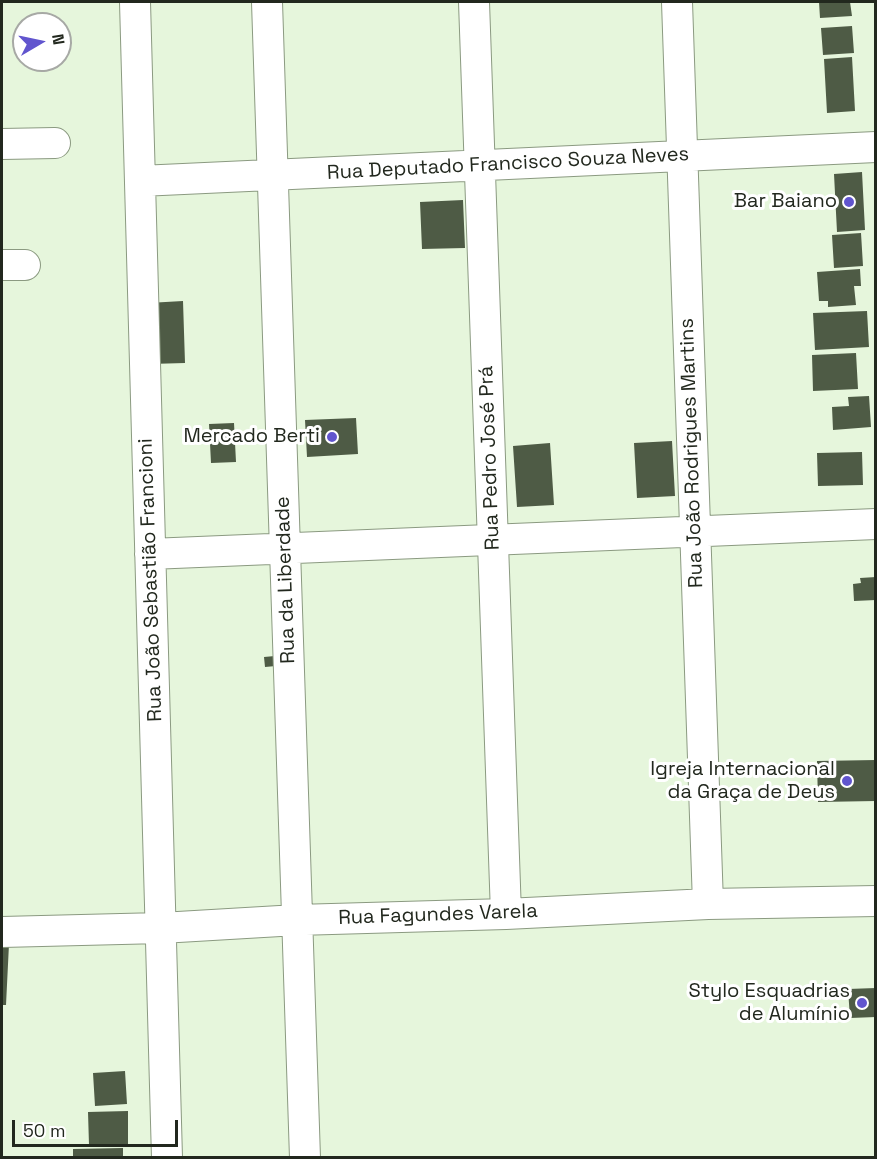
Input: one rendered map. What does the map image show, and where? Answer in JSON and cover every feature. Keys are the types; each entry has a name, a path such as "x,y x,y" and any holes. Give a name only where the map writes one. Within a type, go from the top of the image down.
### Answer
{"street":[{"name":"Rua João Sebastião Francioni","path":"135,2 167,1158"},
{"name":"Rua da Liberdade","path":"267,2 305,1158"},
{"name":"Rua Pedro José Prá","path":"474,2 506,914"},
{"name":"Rua João Rodrigues Martins","path":"677,2 708,904"},
{"path":"2,144 55,143"},
{"name":"Rua Deputado Francisco Souza Neves","path":"140,181 876,147"},
{"path":"150,554 876,524"},
{"name":"Rua Fagundes Varela","path":"2,932 161,928 297,920 506,914 708,904 876,901"}],"building":[{"path":"819,2 850,2 852,16 820,18"},
{"path":"852,26 854,53 823,55 821,28"},
{"path":"852,57 855,111 827,113 824,59"},
{"name":"Bar Baiano","path":"862,172 865,230 837,232 834,174"},
{"path":"463,200 465,248 422,249 420,202"},
{"path":"861,233 863,266 834,268 832,235"},
{"path":"860,269 861,286 854,286 856,305 828,307 828,301 819,301 817,272"},
{"path":"183,301 185,363 150,364 148,303"},
{"path":"867,311 869,347 815,350 813,313"},
{"path":"856,353 858,389 813,391 812,355"},
{"path":"869,396 871,427 833,430 832,407 849,406 848,397"},
{"name":"Mercado Berti","path":"356,418 358,454 307,457 305,420"},
{"path":"234,423 236,462 211,463 209,424"},
{"path":"672,441 675,496 637,498 634,443"},
{"path":"550,443 554,505 517,507 513,446"},
{"path":"862,452 863,485 818,486 817,453"},
{"path":"876,577 876,600 854,601 853,584 861,583 860,578"},
{"path":"275,656 276,666 265,667 264,657"},
{"name":"Igreja Internacional da Graça de Deus","path":"876,760 876,801 818,802 817,761"},
{"path":"2,943 9,944 6,1005 2,1005"},
{"name":"Stylo Esquadrias de Alumínio","path":"876,988 876,1017 850,1018 848,989"},
{"path":"125,1071 127,1104 95,1106 93,1073"},
{"path":"128,1111 128,1144 89,1145 88,1112"},
{"path":"123,1148 123,1158 73,1158 73,1149"}],"place":[{"name":"Bar Baiano","path":"849,202"},
{"name":"Mercado Berti","path":"332,437"},
{"name":"Igreja Internacional da Graça de Deus","path":"847,781"},
{"name":"Stylo Esquadrias de Alumínio","path":"862,1003"}]}
